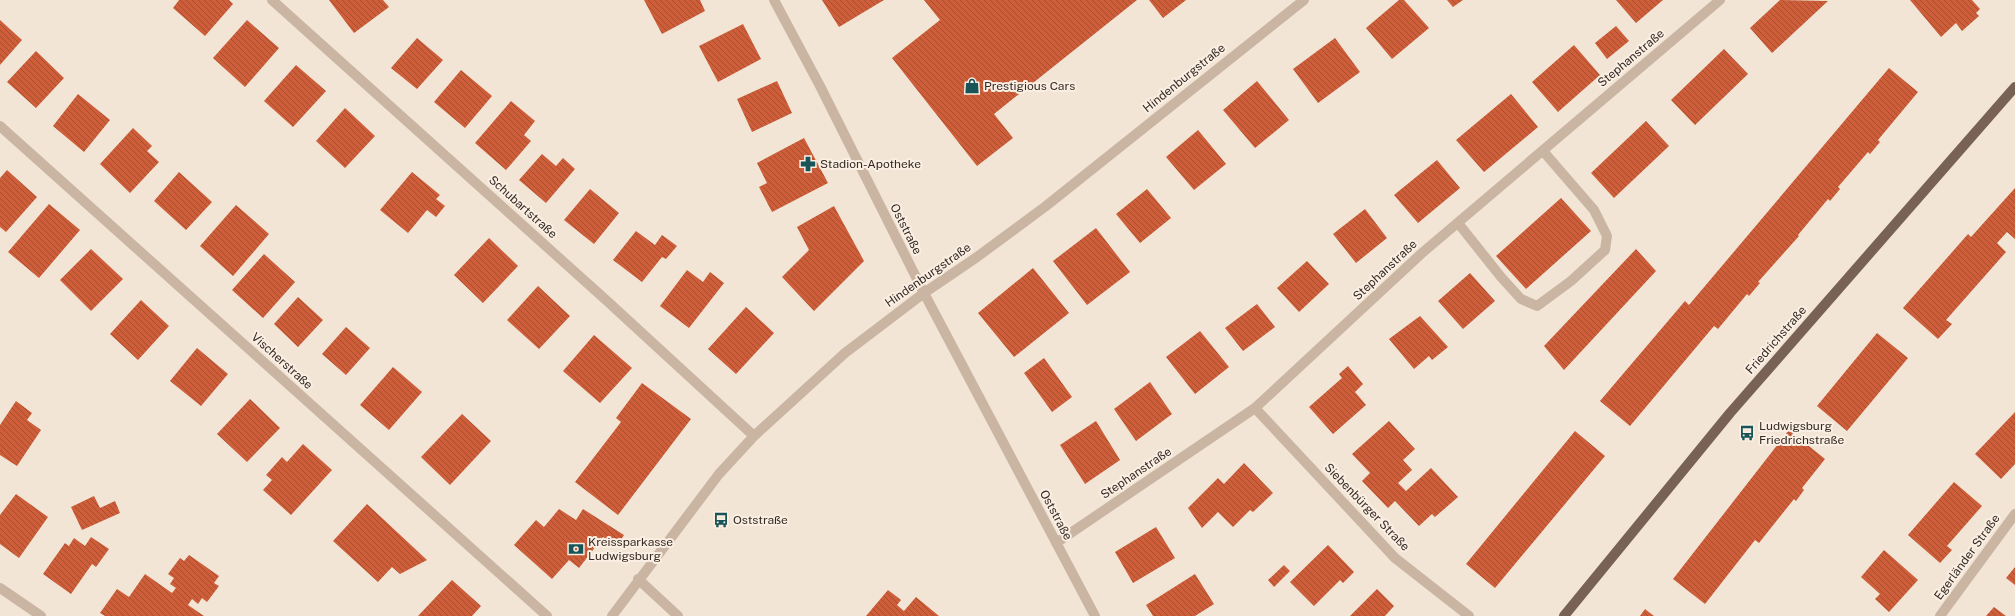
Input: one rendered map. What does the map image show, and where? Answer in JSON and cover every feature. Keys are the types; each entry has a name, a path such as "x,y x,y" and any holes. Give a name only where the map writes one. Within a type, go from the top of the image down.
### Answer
{"main road":[{"name":"Friedrichstraße","path":"1564,616 1730,412 2015,87"}],"street":[{"name":"Schubartstraße","path":"272,0 606,300 754,436"},
{"name":"Oststraße","path":"774,0 820,86 924,293 1095,616"},
{"name":"Hindenburgstraße","path":"612,616 638,579 719,474 754,436 845,353 924,293 977,257 1046,206 1304,0"},
{"name":"Stephanstraße","path":"1056,543 1255,408 1422,253 1720,0"},
{"name":"Vischerstraße","path":"0,126 547,616"},
{"path":"1458,223 1501,277 1521,299 1537,306 1571,281 1605,250 1607,236 1594,210 1543,151"},
{"name":"Siebenbürger Straße","path":"1255,408 1395,558 1469,616"},
{"name":"Egerländer Straße","path":"1940,616 2015,514"},
{"path":"638,579 678,616"},
{"path":"0,588 41,616"}],"building":[{"path":"179,0 229,0 233,4 205,36 173,8"},
{"path":"329,0 383,0 389,7 354,33"},
{"path":"644,0 700,0 705,11 662,34"},
{"path":"822,0 884,0 839,27"},
{"name":"Prestigious Cars","path":"924,0 1137,0 994,114 1013,138 977,166 892,58 940,20"},
{"path":"1149,0 1186,0 1163,18"},
{"path":"1399,0 1404,0 1429,28 1392,59 1366,28"},
{"path":"1447,0 1463,0 1453,7"},
{"path":"1616,0 1663,0 1636,23"},
{"path":"1780,0 1828,1 1772,53 1750,28"},
{"path":"1910,0 1972,0 1980,9 1976,13 1979,16 1962,31 1956,23 1941,37"},
{"path":"0,20 22,40 0,65"},
{"path":"247,20 279,48 245,87 213,58"},
{"path":"743,24 761,59 718,82 699,46"},
{"path":"1616,26 1629,41 1607,59 1595,43"},
{"path":"417,38 443,60 417,89 391,68"},
{"path":"1335,38 1360,72 1318,103 1293,69"},
{"path":"1574,45 1600,75 1558,112 1532,82"},
{"path":"1724,49 1748,74 1695,125 1671,100"},
{"path":"36,51 64,78 36,108 7,82"},
{"path":"296,65 326,91 293,127 264,101"},
{"path":"1889,68 1918,92 1878,140 1880,142 1870,154 1868,152 1838,187 1840,189 1830,201 1828,199 1798,235 1799,236 1758,282 1760,283 1749,296 1747,294 1718,329 1714,326 1630,426 1600,401 1685,301 1689,305"},
{"path":"461,70 492,96 465,128 434,102"},
{"path":"777,81 792,113 752,132 737,99"},
{"path":"1257,81 1289,120 1255,148 1223,110"},
{"path":"78,94 110,120 84,152 53,126"},
{"path":"1511,94 1538,127 1484,172 1456,140"},
{"path":"511,101 535,121 524,135 531,141 506,170 475,143"},
{"path":"345,108 375,136 345,168 316,141"},
{"path":"1646,121 1669,146 1614,198 1591,173"},
{"path":"133,128 152,146 147,151 159,162 130,193 100,164"},
{"path":"1198,130 1226,164 1194,190 1166,157"},
{"path":"804,138 828,183 772,212 759,187 767,183 757,163"},
{"path":"542,154 556,166 563,158 575,169 546,203 519,180"},
{"path":"1437,160 1460,188 1418,223 1394,195"},
{"path":"7,170 37,197 6,232 0,227 0,178"},
{"path":"179,172 212,202 186,230 154,201"},
{"path":"412,172 440,195 436,199 445,206 436,217 427,210 408,233 380,210"},
{"path":"2015,188 2015,239 2007,232 1997,243 2006,252 1946,320 1952,324 1938,339 1903,308 1968,234 1971,237"},
{"path":"590,189 619,213 594,244 564,220"},
{"path":"1147,189 1171,218 1140,243 1116,214"},
{"path":"1561,198 1591,231 1526,289 1496,256"},
{"path":"49,204 80,230 39,278 8,252"},
{"path":"236,205 269,234 233,276 200,246"},
{"path":"834,206 864,261 814,311 782,277 809,250 797,227"},
{"path":"1365,209 1387,238 1356,263 1333,234"},
{"path":"1096,228 1130,272 1087,305 1053,261"},
{"path":"636,231 655,245 662,235 677,246 666,259 662,257 642,282 613,260"},
{"path":"489,238 518,266 483,303 454,275"},
{"path":"91,249 123,279 91,311 60,280"},
{"path":"1636,249 1656,271 1564,370 1544,346"},
{"path":"264,254 295,282 263,318 232,290"},
{"path":"1307,261 1329,284 1299,312 1277,288"},
{"path":"1033,268 1069,313 1014,357 978,313"},
{"path":"687,270 703,282 710,272 724,283 689,328 660,306"},
{"path":"1470,273 1495,301 1463,329 1438,301"},
{"path":"538,286 570,316 539,349 507,320"},
{"path":"298,297 323,320 298,347 274,324"},
{"path":"141,300 169,326 138,360 110,334"},
{"path":"1257,304 1275,327 1243,351 1225,328"},
{"path":"746,307 774,333 736,374 708,349"},
{"path":"1420,316 1448,347 1432,360 1429,356 1414,369 1389,339"},
{"path":"346,327 370,348 346,375 322,354"},
{"path":"1200,331 1229,367 1195,394 1166,357"},
{"path":"1877,333 1908,358 1847,431 1817,406"},
{"path":"594,335 632,368 600,403 563,371"},
{"path":"197,348 228,374 201,406 170,381"},
{"path":"1044,358 1072,397 1052,412 1024,373"},
{"path":"1348,366 1363,384 1355,392 1366,405 1333,434 1309,407 1342,378 1339,374"},
{"path":"393,367 422,392 389,430 360,405"},
{"path":"1150,382 1172,414 1136,441 1114,409"},
{"path":"642,383 691,419 618,515 575,482 621,422 616,418"},
{"path":"250,399 280,428 247,462 217,434"},
{"path":"16,401 32,413 27,420 41,430 17,466 0,455 0,425"},
{"path":"2015,412 2015,464 2001,479 1975,454"},
{"path":"462,414 491,441 450,485 421,457"},
{"path":"1096,421 1120,460 1085,484 1060,445"},
{"path":"1389,421 1415,449 1403,460 1412,470 1398,483 1406,491 1431,468 1458,497 1435,517 1432,514 1419,526 1395,501 1388,508 1362,481 1370,473 1352,454"},
{"path":"1789,430 1825,459 1802,488 1804,490 1796,501 1794,499 1759,543 1755,540 1705,604 1673,579"},
{"path":"1575,431 1605,456 1495,588 1466,564"},
{"path":"303,444 332,470 291,515 263,490 272,480 266,475 282,457 287,462"},
{"path":"1244,463 1273,493 1253,512 1250,510 1233,527 1218,512 1202,528 1188,508 1218,478 1224,484"},
{"path":"1954,482 1982,506 1947,546 1952,550 1940,563 1908,535"},
{"path":"16,494 48,517 19,558 0,544 0,515"},
{"path":"94,496 100,508 115,501 120,513 82,530 71,507"},
{"path":"367,504 427,560 400,574 392,567 378,582 333,541"},
{"path":"559,509 576,520 583,509 624,535 617,546 603,537 579,568 569,560 552,579 514,545 536,520 544,527"},
{"path":"1156,527 1175,558 1133,583 1115,552"},
{"path":"91,537 109,549 96,567 92,564 71,594 43,574 65,543 69,546 74,538 85,546"},
{"path":"1328,545 1354,572 1343,583 1340,580 1314,606 1290,582"},
{"path":"1884,550 1918,580 1889,612 1875,599 1880,594 1861,577"},
{"path":"189,555 219,576 214,583 219,586 207,602 202,598 198,604 192,599 188,605 204,616 105,616 100,613 117,589 129,597 145,574 172,593 176,588 170,584 174,578 168,574 180,558 184,561"},
{"path":"1284,565 1290,571 1274,587 1268,580"},
{"path":"2015,567 2015,585 2006,578"},
{"path":"1195,574 1214,604 1195,616 1153,616 1146,605"},
{"path":"452,580 481,606 472,616 418,616"},
{"path":"1377,589 1394,606 1385,616 1350,616"},
{"path":"888,590 901,600 897,605 904,611 916,597 939,616 866,616"},
{"path":"1994,607 2006,616 1986,616"},
{"path":"1645,609 1654,616 1640,616"}],"place":[{"name":"Prestigious Cars","path":"972,86"},
{"name":"Stadion-Apotheke","path":"808,164"},
{"name":"Ludwigsburg Friedrichstraße","path":"1747,433"},
{"name":"Oststraße","path":"721,520"},
{"name":"Kreissparkasse Ludwigsburg","path":"576,549"}]}
